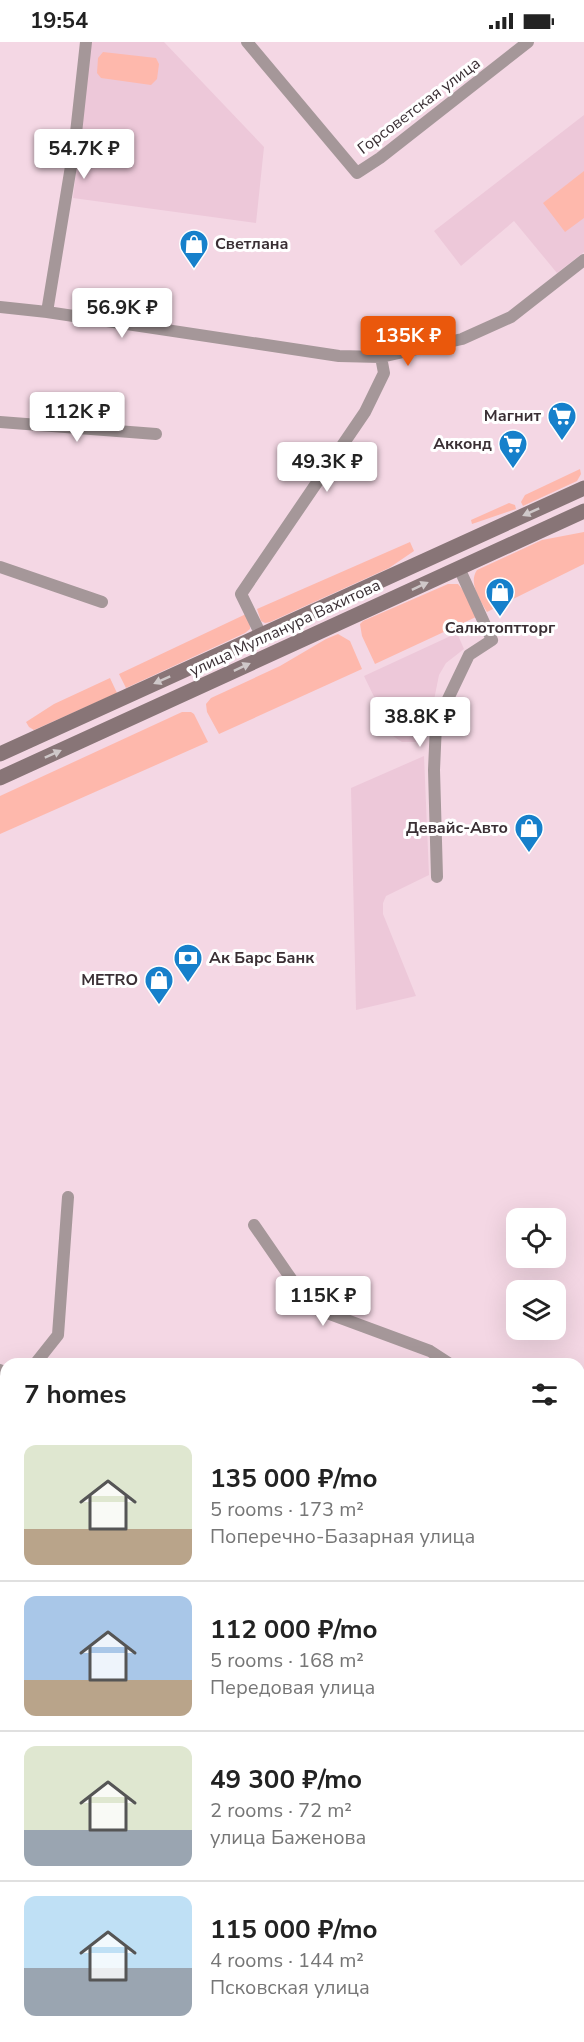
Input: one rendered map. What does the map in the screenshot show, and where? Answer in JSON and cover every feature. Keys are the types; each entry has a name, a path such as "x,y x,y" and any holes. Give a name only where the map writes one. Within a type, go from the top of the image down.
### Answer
{"main road":[{"name":"улица Мулланура Вахитова","path":"0,754 584,488"},
{"name":"улица Мулланура Вахитова","path":"0,778 584,511"}],"street":[{"path":"46,312 75,142 86,42"},
{"name":"Горсоветская улица","path":"247,42 357,172 380,158 528,42"},
{"path":"0,307 339,356 381,357 462,339 511,317 584,260"},
{"path":"261,636 241,594 365,412 384,373 381,357"},
{"path":"0,422 156,434"},
{"path":"0,567 102,602"},
{"path":"437,876 434,770 436,724 469,655 481,645 492,640 459,568"},
{"path":"40,1358 58,1335 68,1197"},
{"path":"254,1225 294,1283 303,1304 430,1351 441,1358"}],"shaded area":[{"path":"91,42 164,42 264,147 256,223 73,198"},
{"path":"103,52 156,58 159,64 157,79 151,85 101,78 97,73 98,58"},
{"path":"584,115 584,252 557,273 514,221 461,266 434,231"},
{"path":"584,171 584,218 565,232 543,203"},
{"path":"580,469 581,474 577,481 523,506 521,502 525,495"},
{"path":"509,503 515,505 516,509 472,524 471,520"},
{"path":"584,532 584,564 487,612 474,586 477,570 542,540"},
{"path":"410,542 414,551 389,568 270,622 261,621 257,609"},
{"path":"448,584 458,584 476,617 375,664 362,636 360,624"},
{"path":"246,614 250,629 245,633 126,688 119,674"},
{"path":"457,633 464,649 446,663 439,675 428,730 418,742 402,742 393,736 364,676"},
{"path":"338,634 350,641 362,669 219,734 207,712 206,704 211,698 280,666"},
{"path":"110,678 117,693 34,730 26,722 54,704"},
{"path":"182,712 194,714 208,742 0,834 0,796"},
{"path":"424,756 429,875 386,896 383,903 383,914 416,996 356,1010 351,788"}],"place":[{"name":"Светлана","path":"194,270"},
{"name":"Магнит","path":"562,442"},
{"name":"Акконд","path":"513,470"},
{"name":"Салютоптторг","path":"500,618"},
{"name":"Девайс-Авто","path":"529,854"},
{"name":"Ак Барс Банк","path":"188,984"},
{"name":"METRO","path":"159,1006"}]}
